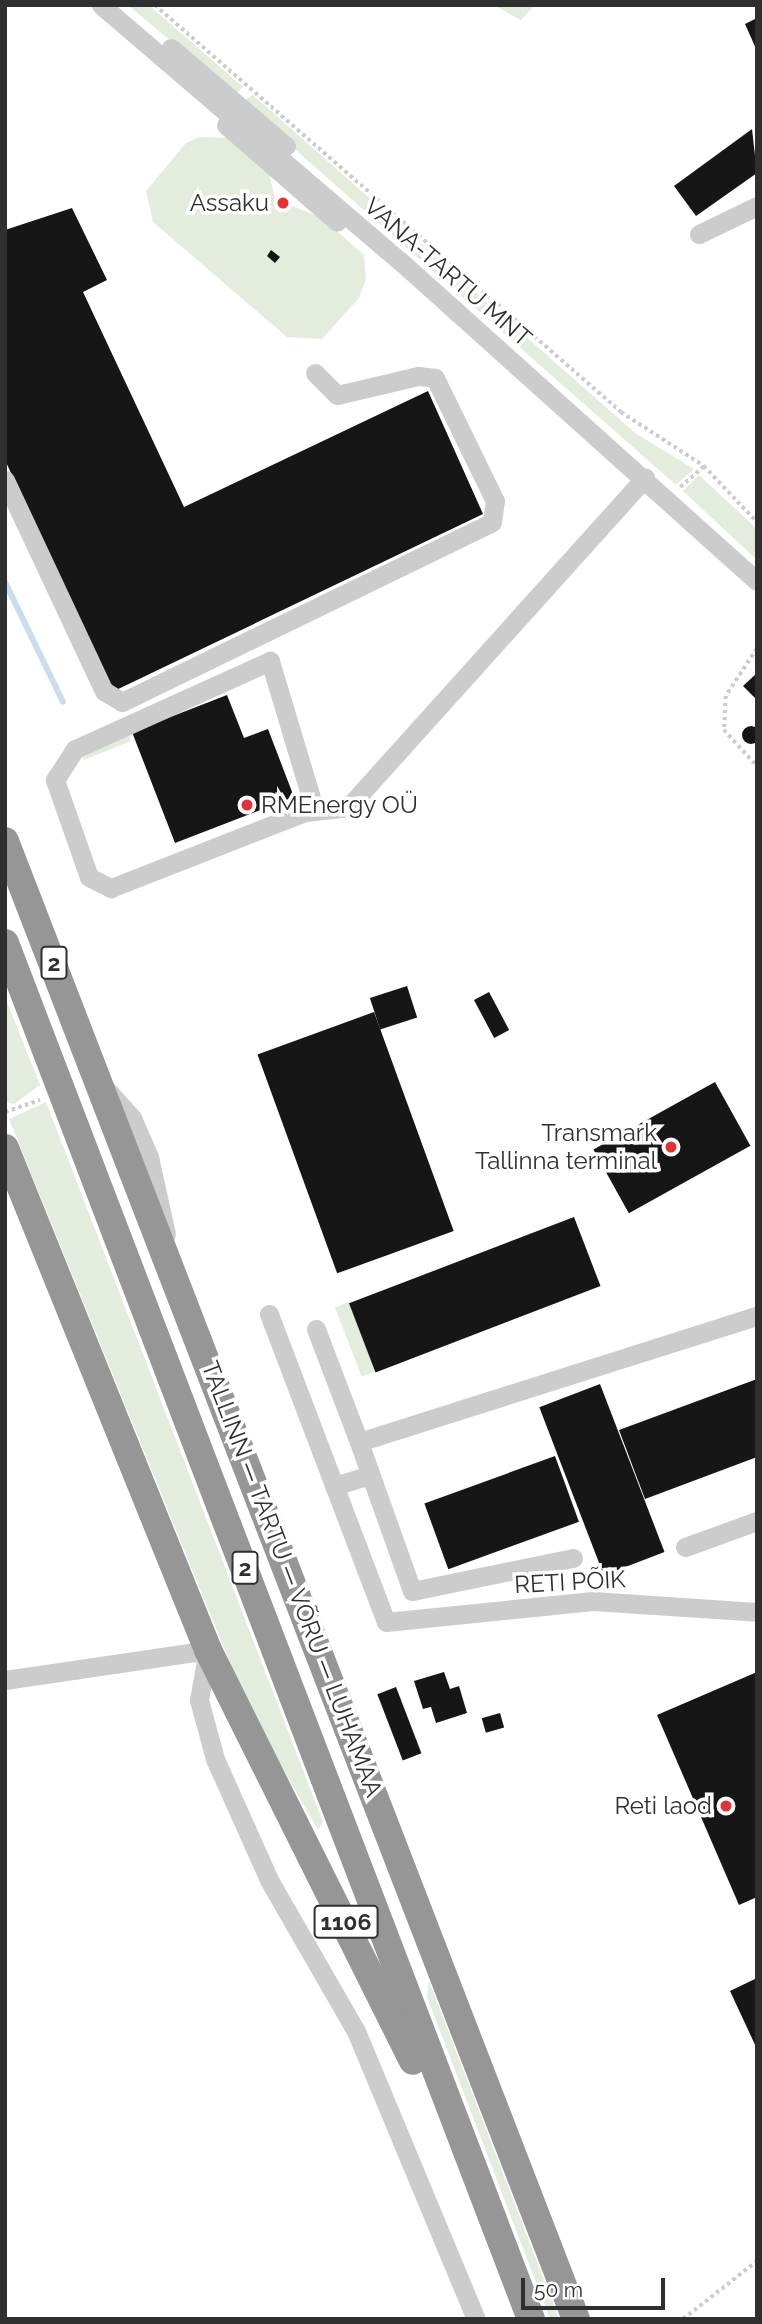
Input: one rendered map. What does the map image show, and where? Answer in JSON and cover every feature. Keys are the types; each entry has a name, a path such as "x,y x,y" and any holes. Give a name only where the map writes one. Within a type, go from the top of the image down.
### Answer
{"highway":[{"name":"TALLINN — TARTU — VÕRU — LUHAMAA","path":"5,841 103,1085 576,2319"},
{"name":"TALLINN — TARTU — VÕRU — LUHAMAA","path":"5,943 531,2319"},
{"name":"1106","path":"5,1148 208,1650 400,2029 449,2147 483,2192"}],"street":[{"name":"VANA-TARTU MNT","path":"101,5 400,261 669,499 757,581"},
{"path":"123,24 169,46 237,102 400,261"},
{"path":"699,233 757,206"},
{"path":"5,480 104,691 122,702 492,522 495,501 435,378 418,376 337,395 315,373"},
{"path":"315,811 270,661 75,749 55,780 89,877 111,888 315,811 352,803 645,478"},
{"path":"269,1314 334,1486 370,1475"},
{"path":"359,1442 757,1316"},
{"path":"316,1329 412,1591 573,1558"},
{"name":"RETI PÕIK","path":"334,1486 386,1622 593,1601 757,1612"},
{"path":"685,1547 757,1521"},
{"path":"5,1680 208,1650 199,1700 215,1759 269,1880 356,2031 477,2319"}],"path":[{"path":"155,5 621,412 704,466 757,522"},
{"path":"669,499 704,466"},
{"path":"757,649 726,696 724,730 757,766"},
{"path":"683,2319 757,2261"}],"green space":[{"path":"128,5 151,7 243,87 237,93 224,86"},
{"path":"493,5 535,5 521,20"},
{"path":"253,95 635,433 694,469 676,485 256,115 245,100"},
{"path":"199,137 229,138 269,172 275,199 322,218 364,255 366,279 359,298 322,339 287,337 153,222 146,191 186,143"},
{"path":"699,475 757,529 757,560 683,491"},
{"path":"127,729 131,741 84,760 83,757"},
{"path":"5,997 40,1085 14,1104 5,1102"},
{"path":"46,1102 323,1822 318,1830 250,1712 9,1119"},
{"path":"349,1302 376,1371 362,1376 335,1307"},
{"path":"429,1981 559,2319 550,2319 427,1997"}],"building":[{"path":"757,18 757,51 745,24"},
{"path":"752,129 757,173 696,216 674,186"},
{"path":"72,208 107,280 83,292 184,507 428,391 483,514 112,692 5,460 5,230"},
{"path":"271,250 280,257 275,263 267,256"},
{"path":"757,673 757,700 743,686"},
{"path":"227,695 244,738 268,729 294,797 175,843 132,732"},
{"path":"751,726 757,729 760,735 757,741 751,744 745,741 742,735 745,729"},
{"path":"407,986 417,1017 380,1029 370,998"},
{"path":"489,992 509,1030 494,1038 474,1000"},
{"path":"374,1012 454,1231 337,1273 257,1054"},
{"name":"Transmark Tallinna terminal","path":"715,1082 750,1146 629,1213 593,1149"},
{"path":"574,1217 601,1286 376,1372 349,1303"},
{"path":"757,1379 757,1457 645,1499 619,1430"},
{"path":"600,1384 665,1552 604,1575 539,1407"},
{"path":"555,1456 579,1522 448,1569 424,1504"},
{"path":"444,1672 450,1689 459,1686 467,1713 436,1723 431,1707 423,1709 414,1681"},
{"name":"Reti laod","path":"757,1672 757,1897 739,1905 657,1715"},
{"path":"396,1687 421,1753 403,1760 377,1694"},
{"path":"500,1713 504,1727 486,1733 482,1718"},
{"path":"757,1978 757,2049 730,1991"}],"waterway":[{"path":"5,582 63,702"}],"place":[{"name":"Assaku","path":"283,203"},
{"name":"RMEnergy OÜ","path":"247,805"},
{"name":"Transmark Tallinna terminal","path":"671,1147"},
{"name":"Reti laod","path":"726,1806"}]}
